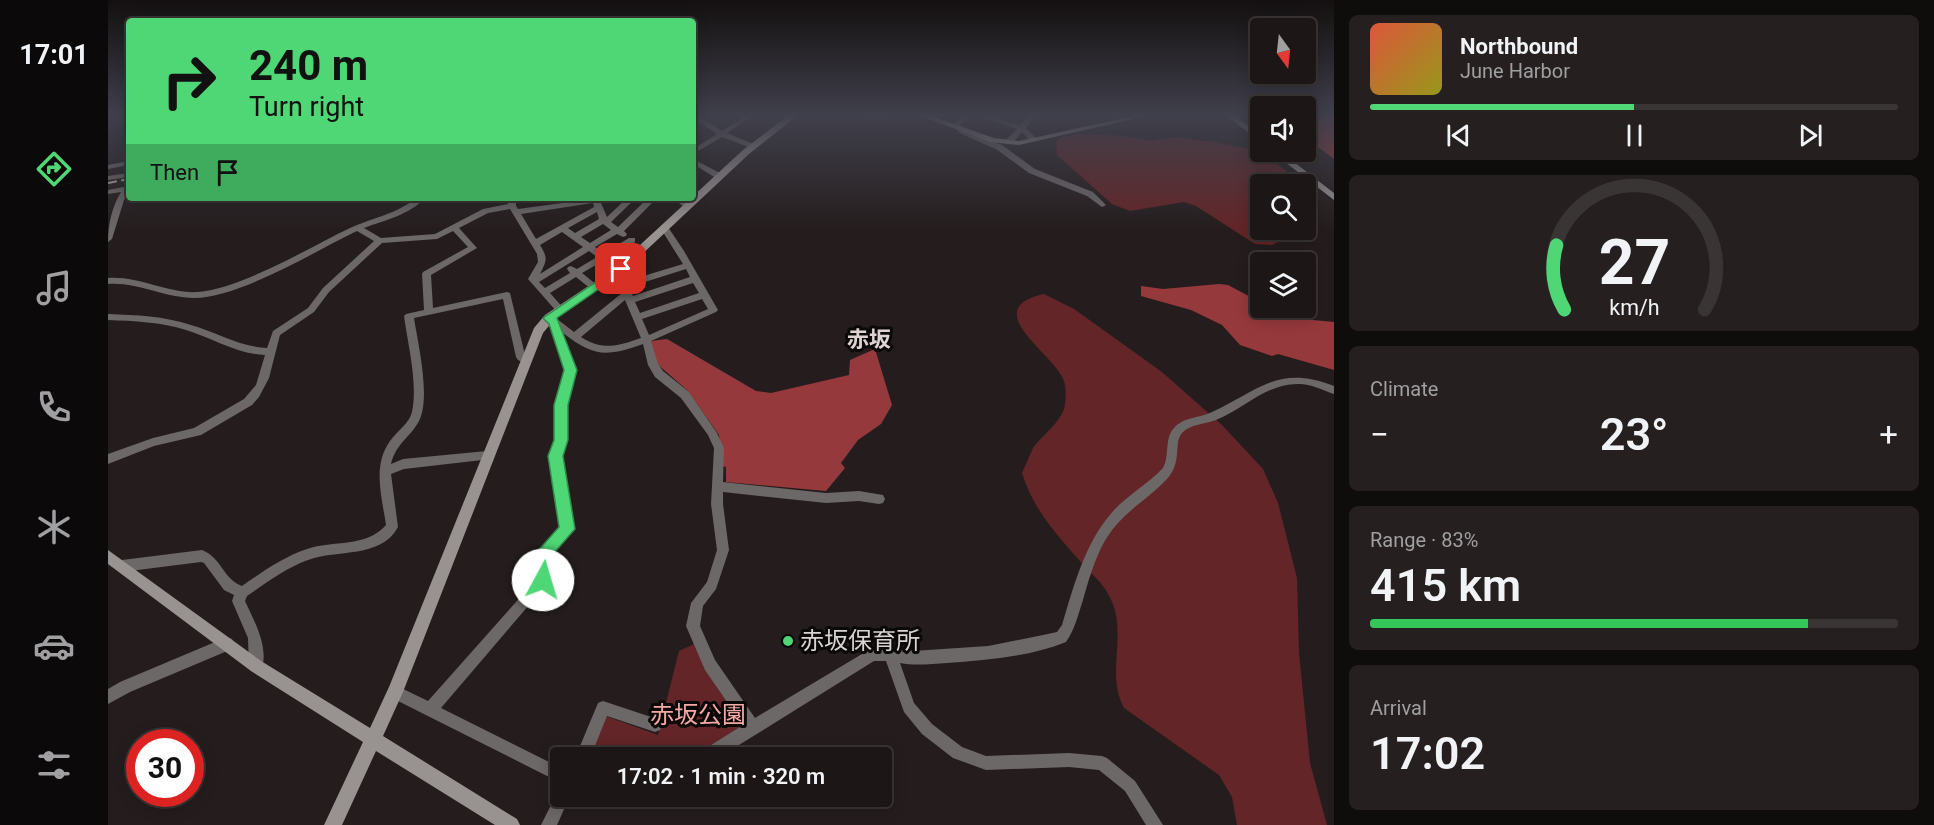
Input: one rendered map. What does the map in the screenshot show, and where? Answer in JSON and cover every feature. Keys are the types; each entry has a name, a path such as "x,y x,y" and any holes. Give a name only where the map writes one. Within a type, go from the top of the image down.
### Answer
{"street":[{"path":"696,198 744,154"},
{"path":"1008,154 1032,171 1090,194 1102,206"},
{"path":"1289,162 1334,197"},
{"path":"696,163 719,176"},
{"path":"108,168 126,164"},
{"path":"108,178 126,175"},
{"path":"108,192 126,188"},
{"path":"108,239 120,200 126,191"},
{"path":"108,281 135,280 180,295 205,294 232,286 357,228 411,207 418,201"},
{"path":"536,210 537,201"},
{"path":"575,237 604,221 628,201"},
{"path":"534,281 618,231 650,201"},
{"path":"680,201 687,207"},
{"path":"333,825 395,692 538,331 554,316 620,270 693,201"},
{"path":"357,228 380,241 437,236 486,211 514,205 536,210 596,203"},
{"path":"596,203 604,221 644,249"},
{"path":"536,243 562,228 596,203"},
{"path":"430,710 543,580 546,573 544,552 568,529 555,456 561,440 561,405 571,370 544,292 532,279 542,262 536,243 514,205"},
{"path":"429,312 426,274 473,248 455,228"},
{"path":"562,228 620,270 646,339 653,365 659,374 685,395 712,433 718,448 717,486 723,550 712,585 697,603 693,626 710,665 753,727"},
{"path":"554,316 589,346 606,351 646,339 713,310 665,229"},
{"path":"544,292 632,240"},
{"path":"108,459 153,442 197,432 248,402 255,396 270,366 276,333 282,326 311,310 326,290 380,241"},
{"path":"564,263 594,287"},
{"path":"575,336 628,293 688,265"},
{"path":"628,293 695,279"},
{"path":"256,666 255,637 238,601 243,592 309,554 354,547 388,533 392,527 385,471 393,445 412,425 418,406 409,316 507,295 521,357 526,360"},
{"path":"638,317 704,295"},
{"path":"108,317 155,319 188,327 254,352 271,352"},
{"path":"721,747 872,655 890,654 909,658 964,655 1061,637 1068,628 1090,557 1099,539 1137,495 1166,473 1171,465 1172,441 1177,431 1184,425 1217,416 1252,393 1287,380 1312,381 1334,390"},
{"path":"385,471 404,464 487,456"},
{"path":"717,486 826,498 859,496 879,499"},
{"path":"108,556 256,666 374,737 511,825"},
{"path":"122,566 202,556 207,558 224,584 233,591 243,592"},
{"path":"108,697 124,687 227,644"},
{"path":"890,654 909,707 927,729 958,753 986,763 1069,760 1102,763 1130,786 1155,825"},
{"path":"395,692 550,770"},
{"path":"587,747 603,708 655,725"},
{"path":"549,825 558,807"}],"green space":[{"path":"1057,154 1250,154 1250,162 1274,162 1287,171 1280,174 1250,174 1250,240 1283,240 1272,245 1255,244 1196,206 1184,202 1130,211 1112,204"},
{"path":"1044,294 1074,309 1162,372 1222,425 1263,469 1278,503 1297,578 1299,653 1310,763 1327,825 1237,825 1232,797 1219,775 1124,708 1116,679 1118,636 1114,607 1103,585 1049,524 1033,500 1022,473 1033,448 1061,416 1065,402 1065,383 1058,370 1018,321 1017,310 1025,301"},
{"name":"赤坂公園","path":"694,644 744,725 707,747 590,747 603,715 658,735 679,651"}],"shaded area":[{"path":"1228,285 1250,297 1250,318 1299,318 1334,322 1334,370 1278,354 1272,356 1240,345 1222,325 1191,310 1141,296 1141,286 1163,289"},
{"path":"667,339 756,391 771,393 849,375 850,360 875,349 892,405 881,424 858,440 841,463 845,468 826,491 726,482 726,467 722,466 719,435 688,391 655,362 651,341"}],"railway":[{"path":"108,183 126,180"}],"place":[{"name":"赤坂保育所","path":"788,641"}],"district":[{"name":"赤坂","path":"869,339"}],"route":[{"path":"543,580 546,573 544,552 568,529 555,456 561,440 561,405 571,370 554,321 549,318 621,269"}]}
